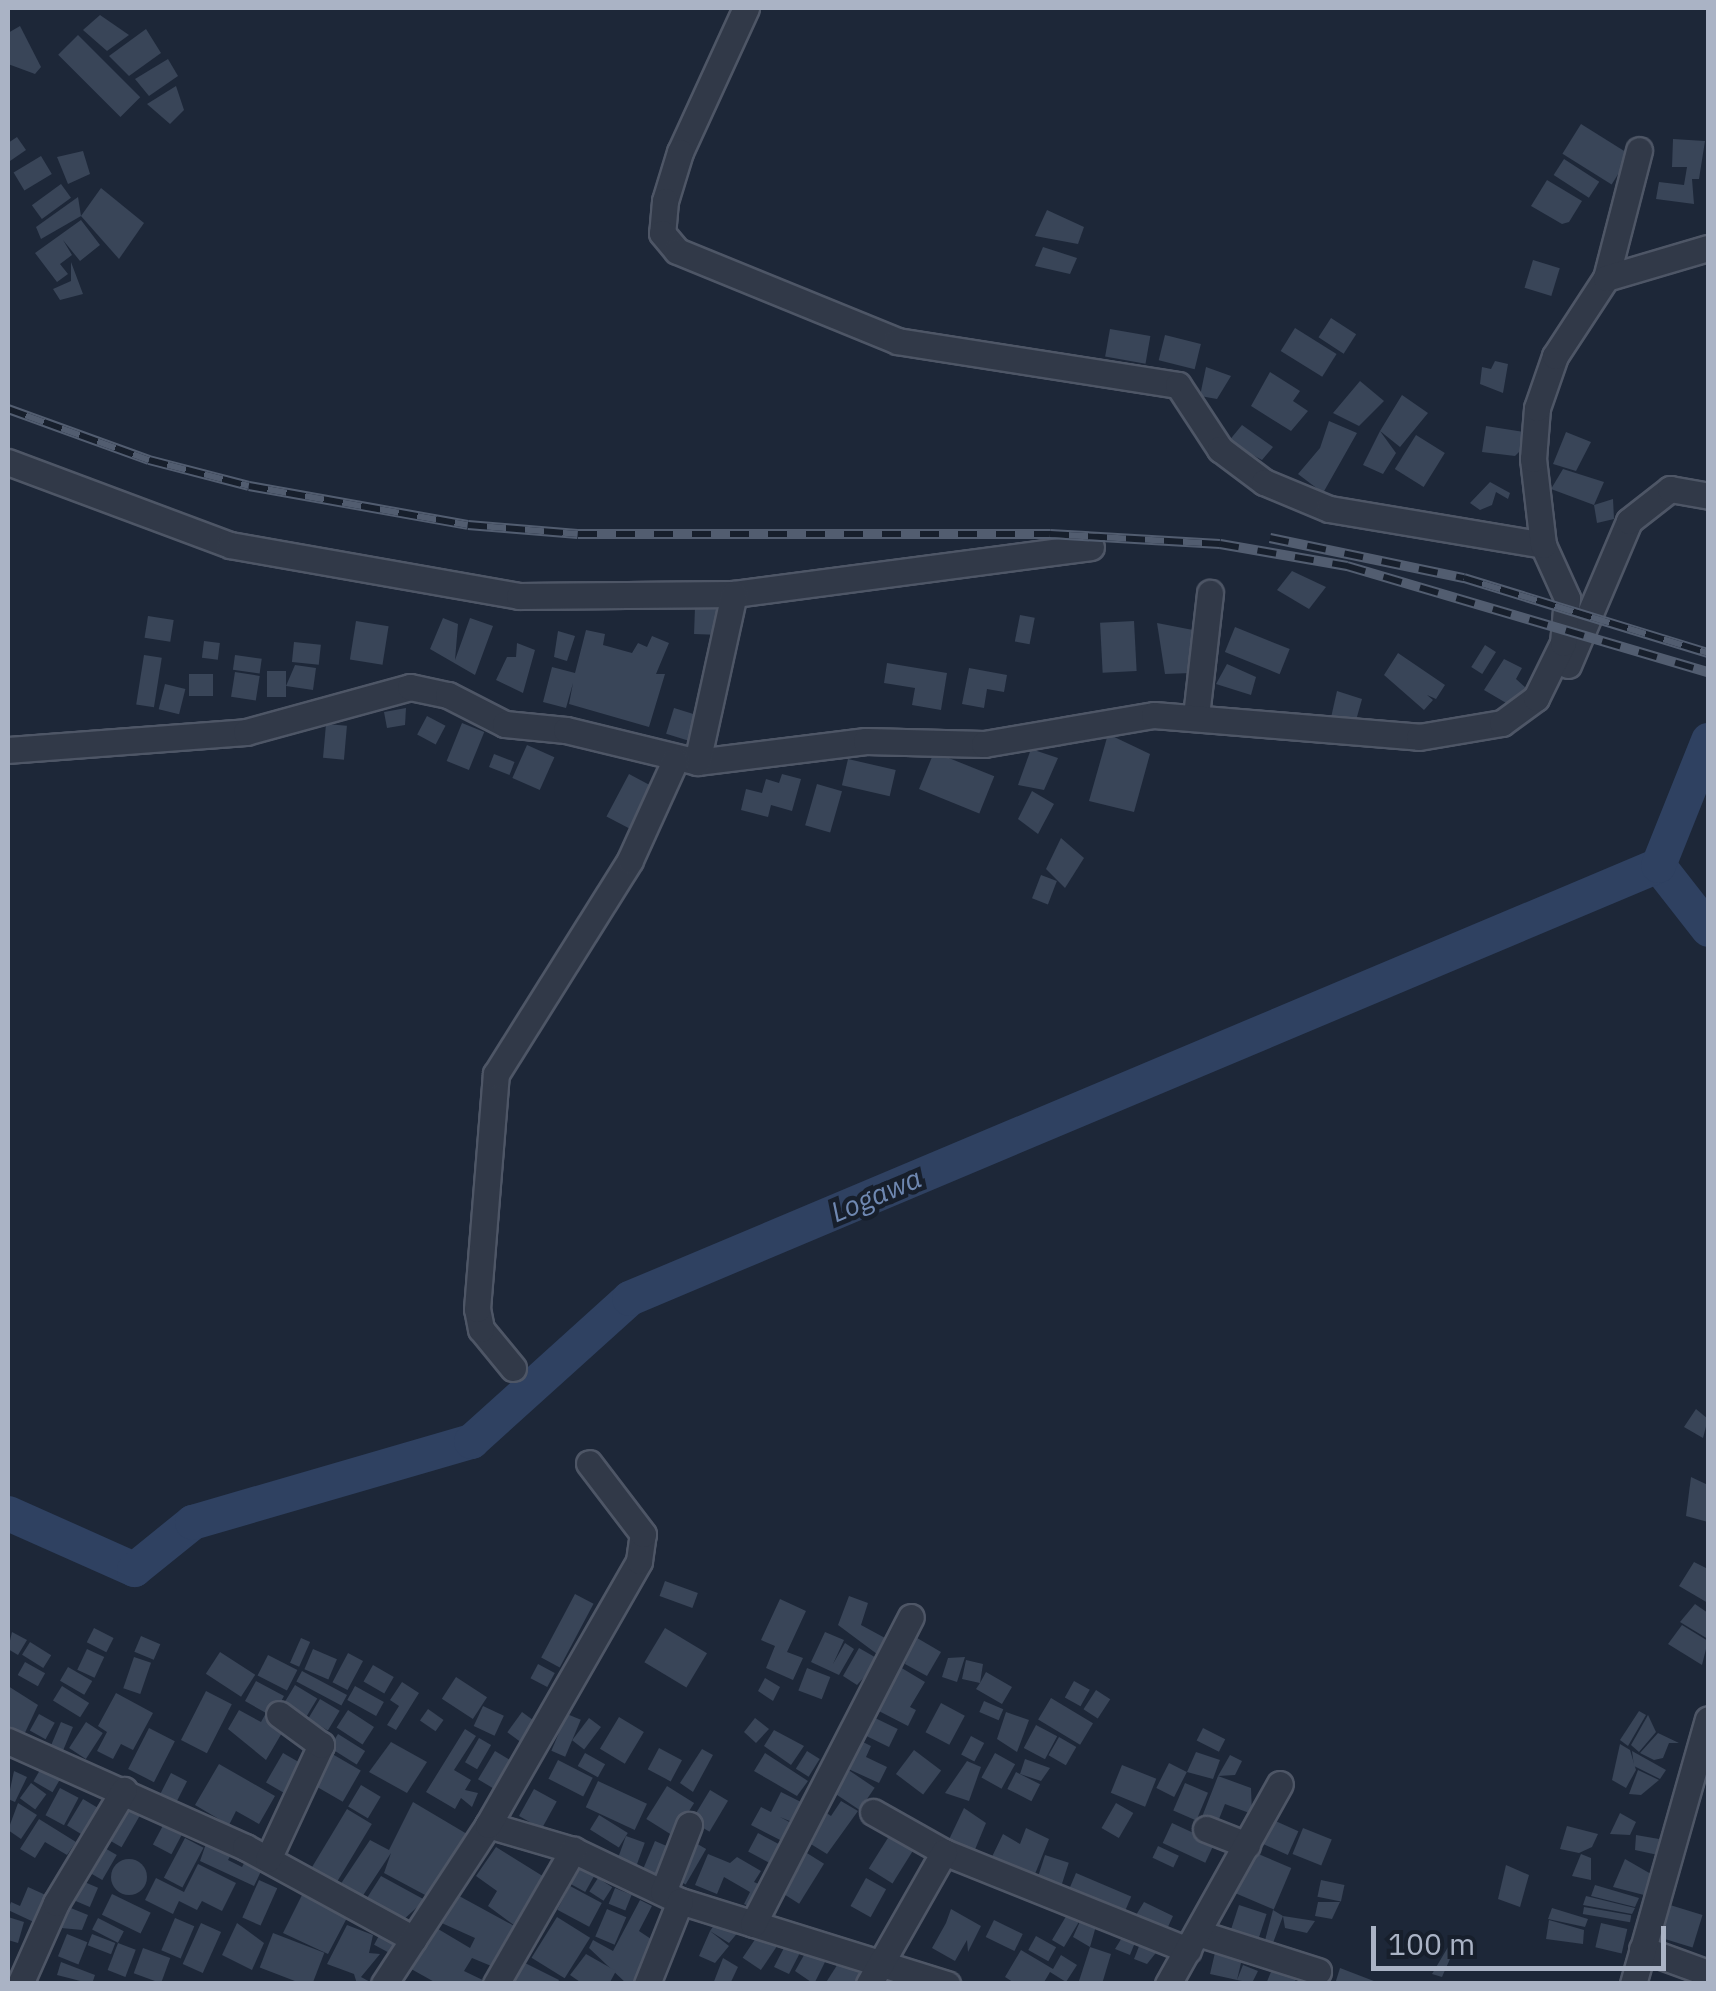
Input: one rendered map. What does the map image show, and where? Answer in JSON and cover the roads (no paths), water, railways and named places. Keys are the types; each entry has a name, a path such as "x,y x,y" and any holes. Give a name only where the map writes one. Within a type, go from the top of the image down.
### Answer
{"street":[{"path":"746,8 680,152 666,201 662,233 677,250 897,341 1178,385 1206,433 1230,457 1264,482 1330,509 1543,544"},
{"path":"1541,690 1563,643 1567,598 1543,544 1533,458 1537,408 1573,322 1606,278 1639,150"},
{"path":"1606,278 1708,248"},
{"path":"8,462 230,545 319,565 519,596 734,594 1091,548"},
{"path":"8,750 246,732 410,686 448,695 505,724 566,730 686,761 866,741 984,744 1138,716 1196,716 1267,728 1419,737 1502,723 1541,690 1553,686 1575,654 1629,521 1670,489 1708,496"},
{"path":"1196,716 1210,592"},
{"path":"514,1368 481,1330 477,1309 496,1074 630,860 686,761 734,594"},
{"path":"384,1984 488,1824 645,1548 636,1522 589,1464"},
{"path":"753,1924 911,1617"},
{"path":"268,1858 322,1745 279,1714"},
{"path":"1633,1984 1707,1732"},
{"path":"8,1741 268,1858 414,1939"},
{"path":"1168,1984 1280,1784"},
{"path":"20,1984 56,1903 124,1790"},
{"path":"874,1812 944,1852 1193,1941 1318,1972"},
{"path":"488,1824 572,1850 671,1896 875,1973 947,1984"},
{"path":"648,1984 689,1825"},
{"path":"1206,1830 1247,1845"},
{"path":"496,1984 572,1850"},
{"path":"875,1973 944,1852"},
{"path":"1642,1949 1708,1973"}],"waterway":[{"name":"Logawa","path":"8,1513 134,1569 192,1522 471,1441 629,1298 1658,865 1708,740"},
{"path":"1658,865 1708,929"}],"railway":[{"path":"8,409 149,460 249,486 468,525 578,534 1050,534 1220,544 1347,566 1708,672"},
{"path":"1270,538 1464,578 1708,653"}]}
